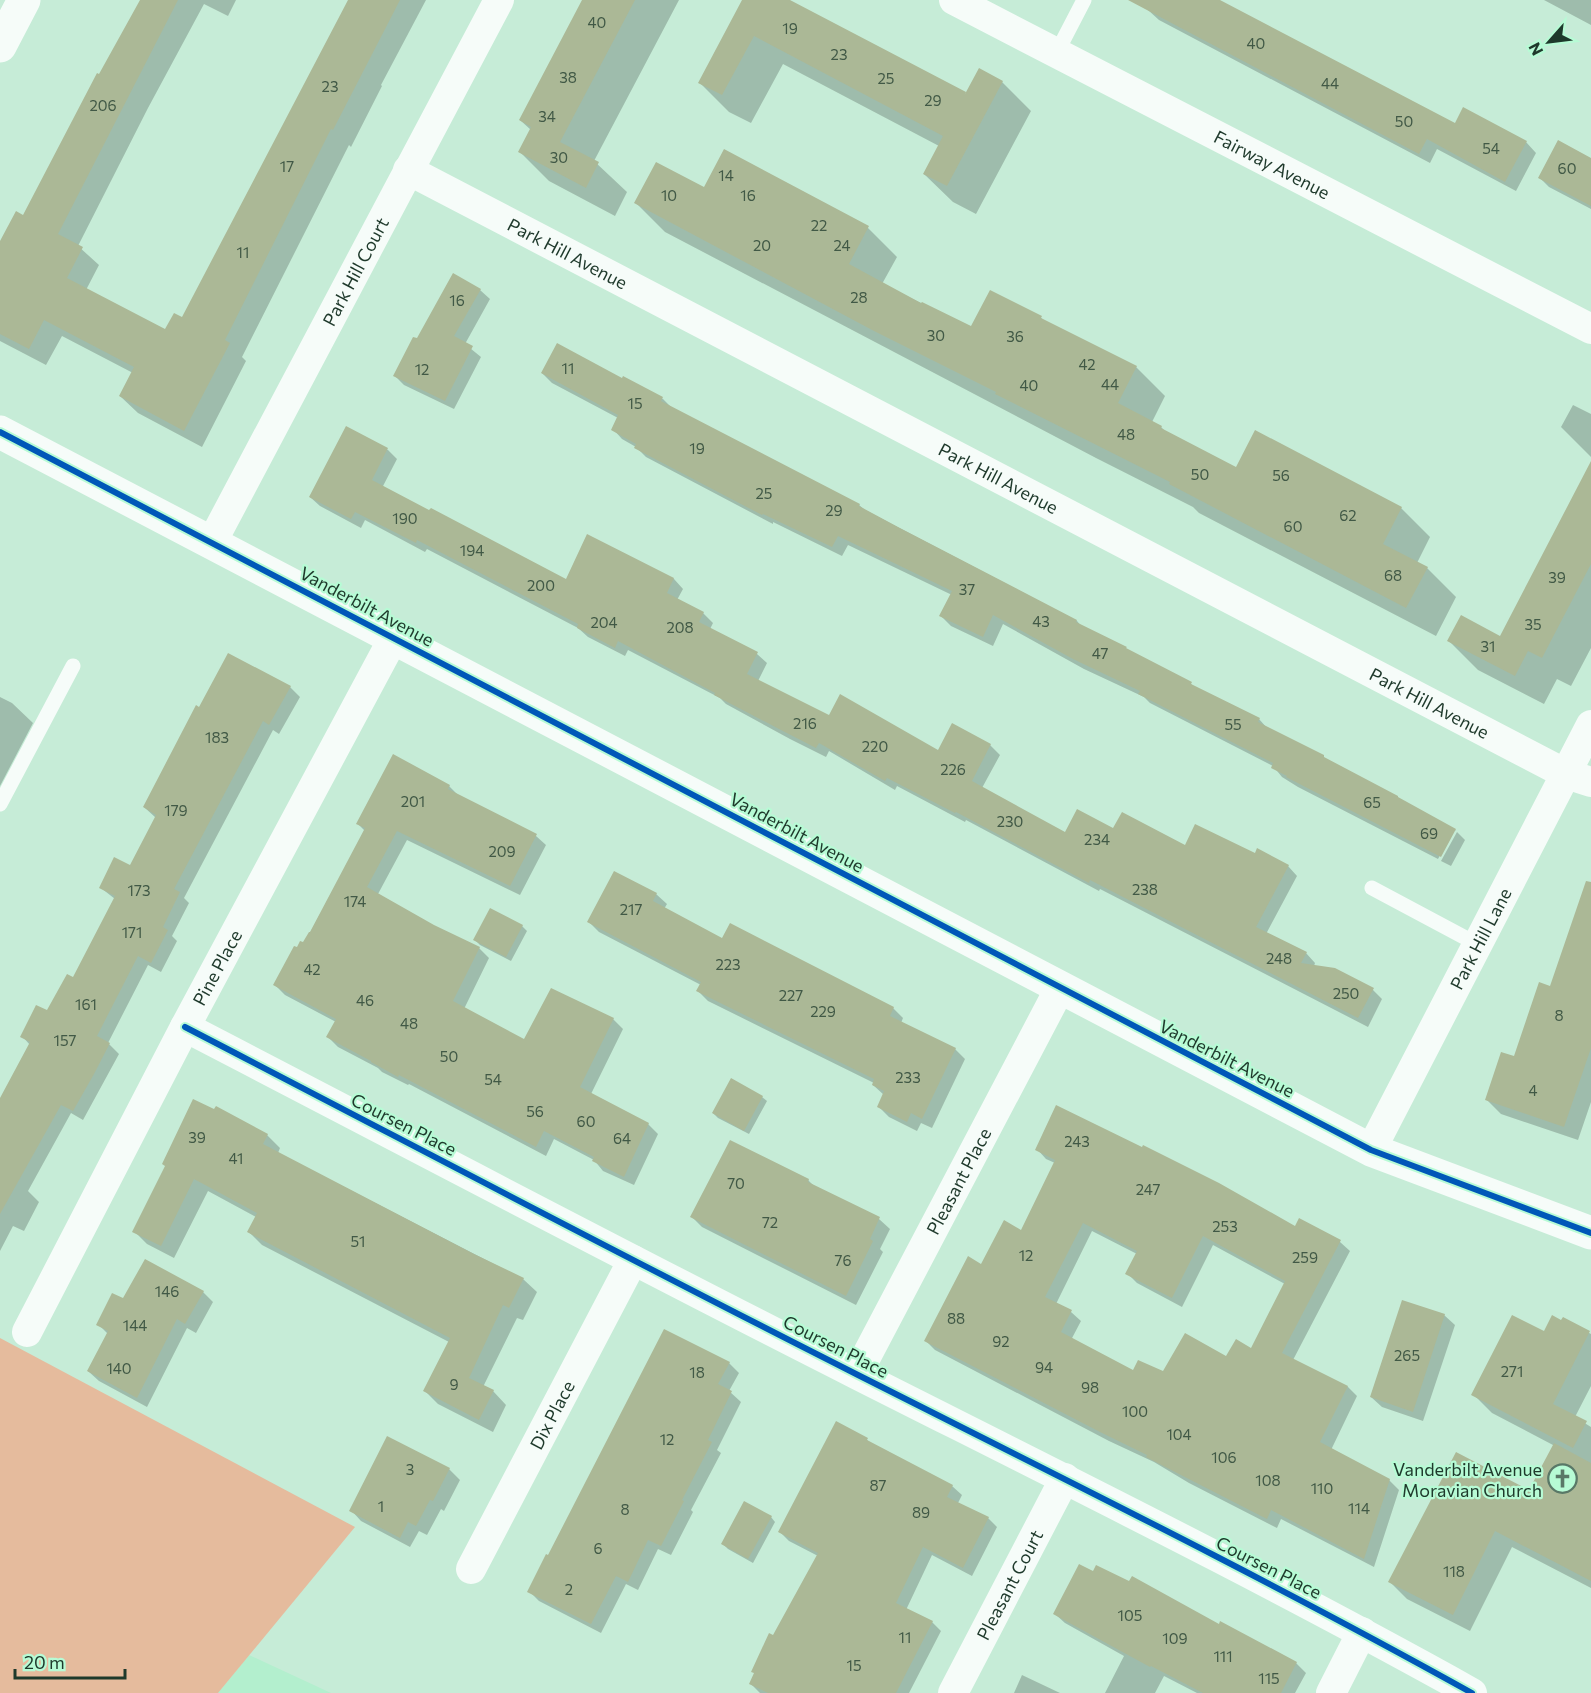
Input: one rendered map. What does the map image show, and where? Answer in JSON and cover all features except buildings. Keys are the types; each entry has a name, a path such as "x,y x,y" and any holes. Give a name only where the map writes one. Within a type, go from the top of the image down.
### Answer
{"street":[{"path":"0,46 24,0"},
{"name":"Park Hill Court","path":"212,542 498,0"},
{"name":"Fairway Avenue","path":"954,0 1591,329"},
{"name":"Park Hill Avenue","path":"408,170 1578,778"},
{"name":"Vanderbilt Avenue","path":"0,432 1371,1150 1591,1233"},
{"name":"Pine Place","path":"27,1332 185,1027 394,637"},
{"name":"Park Hill Lane","path":"1371,1150 1477,944 1578,778 1591,725"},
{"name":"Pleasant Place","path":"857,1374 1060,988"},
{"name":"Coursen Place","path":"185,1027 633,1260 1065,1478 1362,1632 1473,1693"},
{"name":"Dix Place","path":"471,1569 633,1260"},
{"name":"Pleasant Court","path":"953,1693 1065,1478"},
{"path":"1331,1693 1362,1632"}],"lane":[{"path":"1056,54 1084,0"},
{"path":"0,804 73,666"},
{"path":"1372,888 1477,944"}],"shaded area":[{"path":"0,1338 355,1527 218,1693 0,1693"},
{"path":"249,1655 331,1693 218,1693"}],"cycle path":[{"path":"0,432 1371,1150 1591,1233"},
{"path":"185,1027 689,1289 1244,1571 1472,1693"}],"place":[{"name":"Vanderbilt Avenue Moravian Church","path":"1563,1479"}]}
